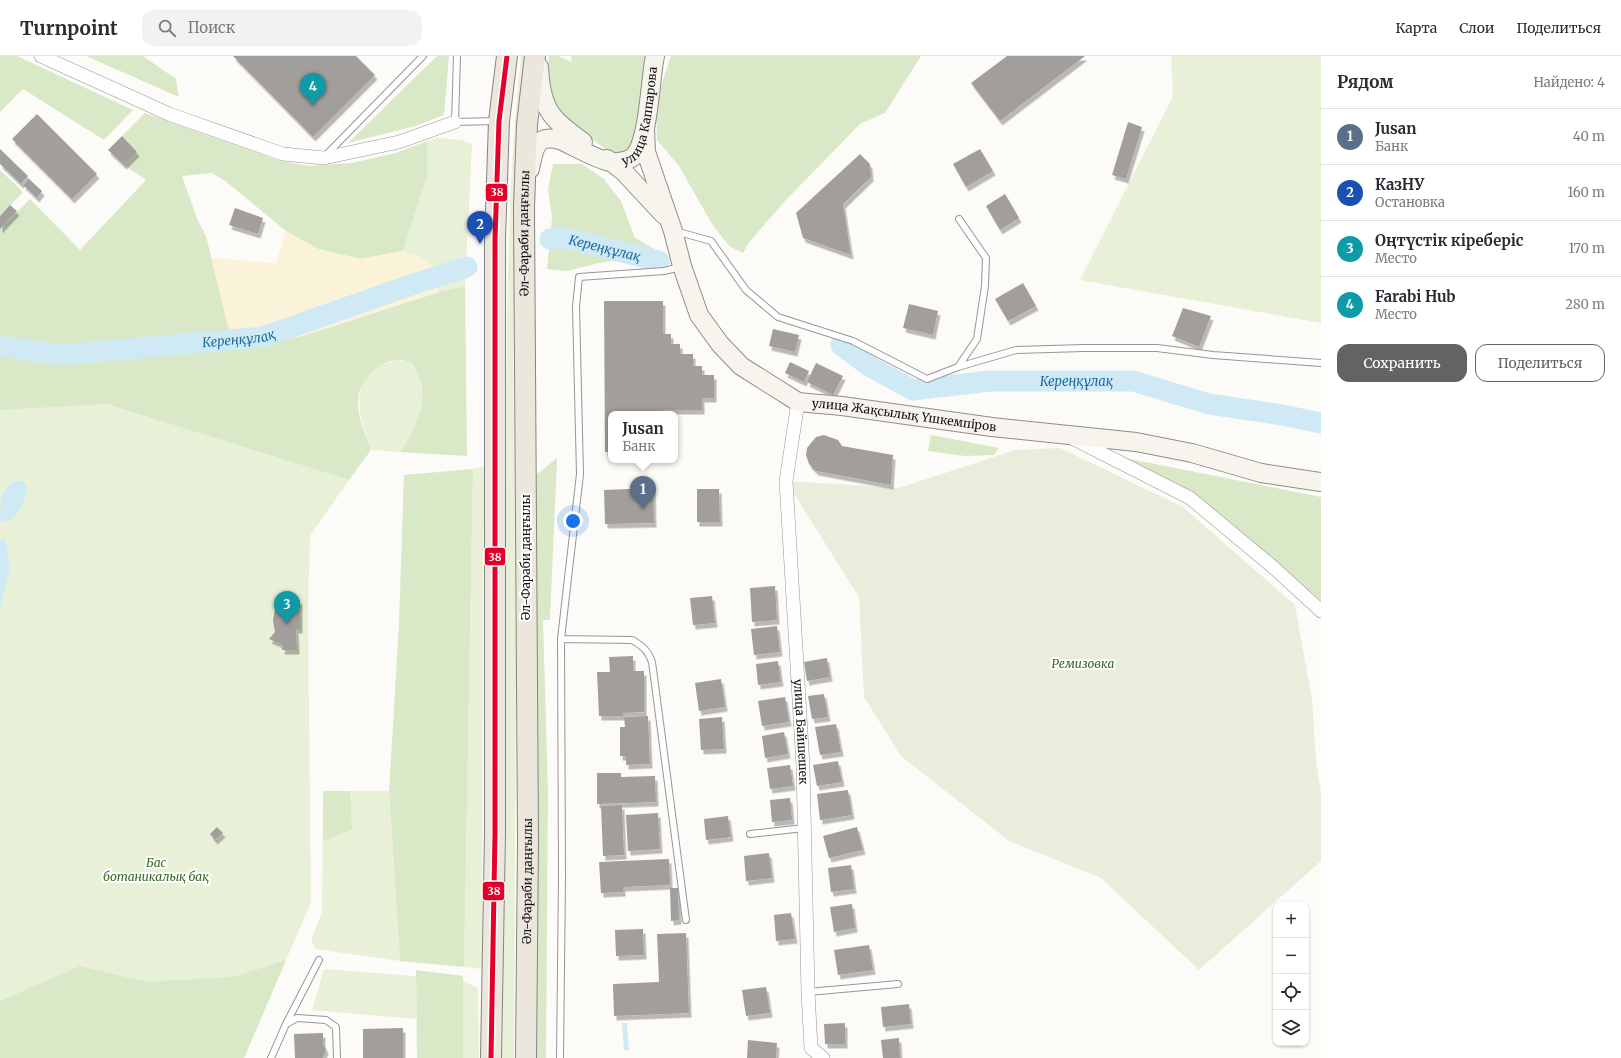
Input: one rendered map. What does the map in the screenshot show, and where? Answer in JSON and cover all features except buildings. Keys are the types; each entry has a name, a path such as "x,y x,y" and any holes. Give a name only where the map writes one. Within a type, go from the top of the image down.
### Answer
{"main road":[{"path":"491,1058 496,833 495,238 499,121 507,56"},
{"name":"Әл-Фараби даңғылы","path":"526,1058 528,842 524,207 527,125 535,56"}],"street":[{"path":"41,56 182,118 284,154 324,158 399,142 454,122"},
{"path":"539,56 542,95 550,114 562,127 611,162"},
{"name":"улица Каппарова","path":"611,162 624,161 634,156 639,147 645,129 655,56"},
{"path":"645,129 646,152 671,225"},
{"path":"524,207 534,149 538,142 552,138 611,162"},
{"path":"625,173 634,156"},
{"name":"улица Жақсылық Үшкемпіров","path":"611,162 625,173 671,225 682,266 699,315 720,344 741,366 798,402 842,406 992,427 1136,442 1192,453 1261,473 1321,482"},
{"name":"улица Байшешек","path":"798,402 786,481 803,766 808,992 811,1048 823,1058"},
{"path":"1066,435 1190,498 1273,567 1321,610"}],"lane":[{"path":"324,158 423,56"},
{"path":"458,56 454,122 499,121"},
{"path":"958,219 986,258 985,286 977,339 958,367"},
{"path":"671,225 711,241 746,290 778,317 853,341 927,379 958,367 1016,350 1157,348 1213,355 1321,363"},
{"path":"560,1058 562,877 561,639 580,474 576,307 579,277 664,271 682,266"},
{"path":"561,639 632,640 641,645 648,653 652,662 686,920"},
{"path":"750,834 804,828"},
{"path":"271,1058 286,1024 319,960"},
{"path":"808,992 898,984"},
{"path":"286,1024 297,1018 326,1020 336,1027 337,1058"}],"green space":[{"path":"0,56 17,56 133,110 104,140 23,89 0,112"},
{"path":"86,56 143,56 176,79 179,97"},
{"path":"437,56 449,56 444,115 415,126 348,143"},
{"path":"521,56 528,56 516,196 513,357 516,667 514,1058 502,1058 509,220"},
{"path":"549,56 558,56 572,62 571,56 655,56 647,119 628,153 611,153 555,112 547,78"},
{"path":"671,56 921,56 885,113 860,124 785,201 750,241 743,253 729,246 712,224 679,166 657,140 656,101"},
{"path":"1171,56 1321,56 1321,323 1080,280 1173,96"},
{"path":"145,113 277,160 309,166 352,163 396,153 427,141 427,176 403,251 361,259 318,249 286,231 224,180 212,173 182,176 198,221 206,236 228,326 256,345 306,335 439,292 465,286 467,456 400,452 420,413 422,404 422,387 421,381 412,363 399,360 390,361 377,368 366,379 359,392 359,412 371,450 349,480 106,404 0,410 0,229 30,199 80,250 146,180 124,165 137,152 122,136"},
{"path":"438,138 462,140 472,144 465,286 439,292 436,273 403,251 427,176 427,141"},
{"path":"553,164 582,164 604,179 621,201 635,238 667,256 603,262 567,271 547,269 552,217 548,189"},
{"path":"0,170 23,192 0,216"},
{"name":"Бас ботаникалық бақ","path":"0,341 106,404 349,480 310,536 308,613 311,902 244,1058 0,1058"},
{"path":"397,360 412,363 419,378 422,387 422,404 420,413 413,430 400,452 371,450 359,405 363,383 369,374 379,366"},
{"path":"931,435 999,448 994,455 965,456 928,451"},
{"name":"Ремизовка","path":"1060,448 1183,507 1295,605 1312,700 1316,760 1321,793 1321,861 1275,902 1273,902 1273,904 1199,970 1101,878 1009,841 901,756 864,697 859,597 786,481 899,488 1015,450"},
{"path":"557,458 550,620 543,620 548,792 546,1058 531,1058 536,475"},
{"path":"1125,458 1321,497 1321,601 1224,518"},
{"path":"485,466 483,575 482,969 464,967 473,469"},
{"path":"473,469 464,967 400,961 389,791 399,624 404,475"},
{"path":"323,791 389,791 400,961 315,949 311,940 322,912"},
{"path":"323,791 350,791 352,830 323,841"},
{"path":"286,960 244,1058 0,1058 0,1001 80,966 146,982 233,977"},
{"path":"324,969 416,976 416,1019 312,1010"},
{"path":"416,970 463,976 463,1058 417,1058"},
{"path":"463,981 478,988 479,1058 463,1058"}],"sand":[{"path":"286,231 318,249 360,259 403,251 420,257 431,264 436,273 439,292 306,335 256,345 245,344 237,338 228,326 211,258 276,263"}],"water":[{"path":"16,481 24,482 27,486 23,505 13,519 0,522 1,504 4,492"},
{"path":"5,539 10,567 0,610 0,540"},
{"path":"622,1023 627,1023 629,1050 624,1050"}],"waterway":[{"name":"Кереңқұлақ","path":"550,239 564,238 659,261"},
{"name":"Кереңқұлақ","path":"0,346 60,355 263,337 467,267"},
{"name":"Кереңқұлақ","path":"841,345 869,366 913,390 990,381 1133,381 1209,404 1282,415 1321,423"}],"transit line":[{"name":"38","path":"491,1058 495,833 495,239 499,121 507,56"}],"place":[{"name":"Farabi Hub","path":"313,106"},
{"name":"КазНУ","path":"480,244"},
{"name":"Jusan","path":"643,509"},
{"name":"Оңтүстік кіреберіс","path":"287,624"}]}
